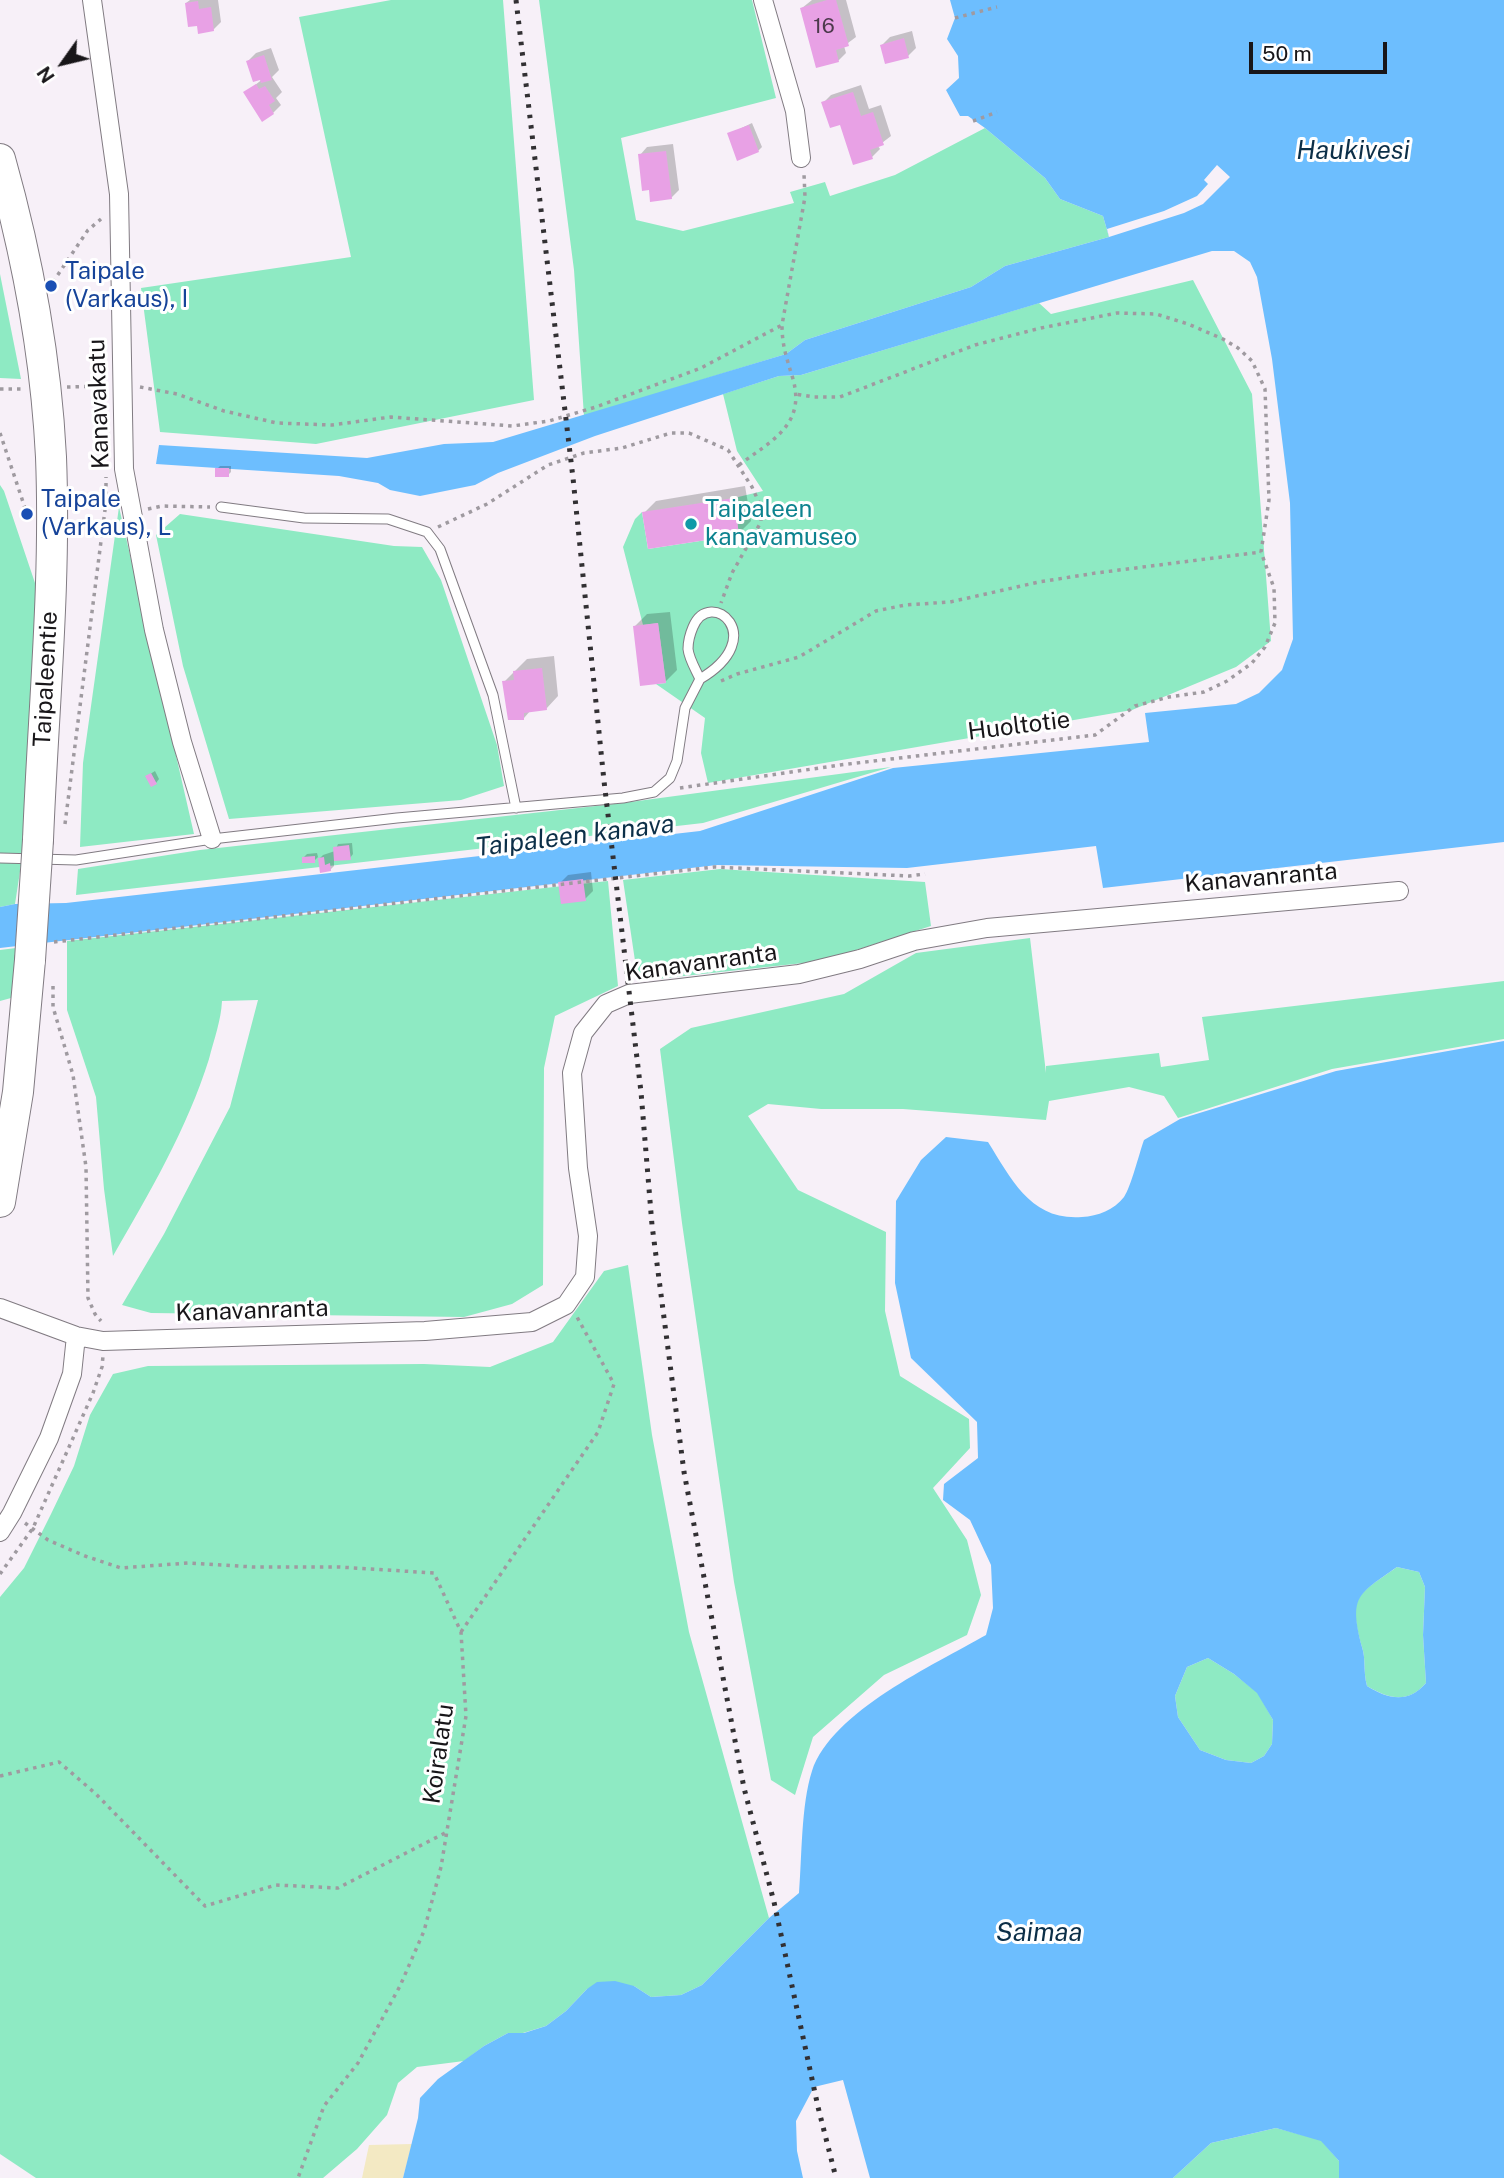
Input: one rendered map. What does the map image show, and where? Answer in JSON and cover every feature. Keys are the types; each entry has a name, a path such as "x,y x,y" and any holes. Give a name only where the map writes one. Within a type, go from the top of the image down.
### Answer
{"highway":[{"name":"Taipaleentie","path":"0,159 26,263 41,361 51,456 52,570 38,840 42,968 0,1202"}],"street":[{"name":"Kanavakatu","path":"92,0 119,194 124,469 157,643 182,743 212,839"},
{"path":"763,0 795,111 801,158"},
{"name":"Kanavanranta","path":"0,1308 76,1336 103,1341 425,1331 532,1322 566,1305 585,1277 587,1236 578,1168 572,1073 583,1033 606,1004 629,994 799,974 860,959 914,941 987,928 1399,891"},
{"path":"0,1532 49,1438 72,1374 76,1336"}],"lane":[{"path":"220,507 304,518 388,519 427,532 440,549 493,695 516,808"},
{"path":"0,858 76,860 212,839 623,798 654,792 670,778 677,761 685,708 700,680 728,658 734,632 729,620 718,612 701,615 690,635 688,648 700,680"}],"path":[{"path":"955,18 997,7"},
{"path":"973,121 997,112"},
{"path":"738,465 790,424 797,406 794,383 782,346 782,325 806,183 801,158"},
{"path":"51,286 88,230 98,220 108,216"},
{"path":"712,685 737,674 799,657 876,611 905,605 950,602 1050,580 1261,552 1269,500 1265,389 1252,361 1238,348 1188,324 1156,314 1117,313 975,345 839,397 795,394"},
{"path":"123,386 147,387 177,394 224,411 278,423 332,425 391,416 512,426 549,422 701,368 782,325"},
{"path":"65,387 103,386 104,399"},
{"path":"0,389 24,389"},
{"path":"0,433 27,514"},
{"path":"427,532 487,504 548,465 584,453 622,448 671,433 689,433 728,450 761,507 761,522 732,573 718,612"},
{"path":"64,827 106,502 106,476"},
{"path":"132,512 162,506 220,507"},
{"name":"Huoltotie","path":"654,792 840,765 1095,735 1135,706 1204,692 1227,681 1252,663 1265,646 1275,623 1274,588 1261,552"},
{"path":"54,942 714,867 909,876 925,874"},
{"path":"0,1574 33,1528 102,1367 103,1324 88,1298 86,1167 73,1075 42,968"},
{"path":"461,1632 598,1432 614,1384 575,1312"},
{"name":"Koiralatu","path":"12,1513 48,1540 121,1568 189,1563 434,1573 461,1632 466,1716 441,1867 424,1931 400,1986 358,2063 324,2106 298,2178"},
{"path":"0,1776 59,1762 96,1794 205,1906 276,1885 338,1888 446,1833"}],"green space":[{"path":"391,0 503,0 534,400 316,444 160,432 141,288 351,257 299,17"},
{"path":"539,0 752,0 776,98 621,138 636,220 683,231 794,203 790,192 825,182 830,196 895,175 985,128 1045,178 1060,199 1103,216 1109,237 1005,266 971,287 805,340 786,354 584,416 574,270"},
{"path":"0,274 21,379 0,378"},
{"path":"1193,280 1252,394 1271,641 1236,667 1132,710 708,783 701,753 705,718 656,684 666,683 658,623 643,625 623,547 635,519 642,512 648,549 739,535 734,498 763,491 737,451 723,394 779,376 801,375 1039,303 1051,314"},
{"path":"0,485 35,583 35,648 21,865 15,904 0,907"},
{"path":"119,507 194,834 80,847 83,763"},
{"path":"180,514 394,546 422,547 441,580 497,745 504,786 461,800 229,819 183,666 156,535"},
{"path":"891,767 703,823 76,895 78,869 200,850 623,803"},
{"path":"720,869 925,882 931,926 822,961 638,981 623,880"},
{"path":"608,881 618,986 555,1016 544,1068 543,1285 512,1304 464,1317 151,1313 122,1305 164,1234 230,1107 258,1000 222,1001 209,1059 190,1110 154,1184 113,1256 96,1097 67,1010 67,941"},
{"path":"1030,938 1046,1073 1046,1066 1159,1053 1161,1067 1209,1060 1202,1017 1504,981 1504,1039 1332,1069 1178,1118 1164,1096 1129,1087 1049,1101 1046,1120 903,1109 821,1109 768,1104 748,1116 798,1190 886,1232 885,1311 900,1376 969,1419 970,1448 933,1488 967,1540 981,1595 967,1635 884,1675 813,1737 795,1795 771,1780 734,1582 682,1223 660,1049 691,1028 844,994 916,953"},
{"path":"16,948 11,998 0,1001 0,950"},
{"path":"628,1265 652,1435 689,1632 769,1918 702,1985 681,1995 651,1997 634,1986 587,1989 566,2011 546,2026 523,2033 508,2033 464,2061 417,2067 398,2083 387,2115 357,2149 323,2178 36,2178 0,2154 0,1597 24,1568 74,1466 90,1415 113,1374 148,1366 424,1364 490,1367 553,1342 604,1271"},
{"path":"1397,1567 1419,1572 1425,1587 1423,1635 1426,1683 1405,1697 1383,1694 1367,1686 1356,1617 1356,1606 1364,1591"},
{"path":"1208,1658 1258,1693 1273,1720 1272,1744 1264,1756 1251,1763 1226,1760 1200,1750 1178,1717 1175,1696 1187,1667"},
{"path":"1276,2128 1321,2140 1339,2161 1339,2178 1173,2178 1211,2143"}],"sand":[{"path":"412,2144 403,2178 362,2178 369,2145"}],"water":[{"name":"Haukivesi","path":"950,0 1504,0 1504,842 1103,888 1096,846 907,868 717,865 0,948 0,907 66,903 700,831 893,768 1149,742 1145,713 1236,704 1259,693 1282,670 1293,639 1290,503 1272,359 1257,277 1250,262 1234,251 1212,251 801,375 779,376 595,436 498,473 475,485 420,496 390,490 378,483 339,476 156,464 159,445 367,458 444,444 493,442 786,354 805,340 971,287 1005,266 1109,237 1103,216 1060,199 1045,178 985,128 968,116 960,116 946,90 959,78 958,56 947,39 955,18"},
{"name":"Saimaa","path":"1504,1041 1504,2178 1339,2178 1339,2161 1321,2141 1276,2128 1211,2143 1173,2178 870,2178 843,2080 814,2087 796,2121 797,2151 803,2178 403,2178 418,2118 420,2098 438,2079 484,2046 508,2033 524,2033 546,2026 597,1982 615,1981 634,1986 651,1997 681,1995 702,1985 769,1918 799,1893 802,1831 808,1785 823,1749 840,1729 887,1692 986,1635 993,1608 991,1565 970,1520 943,1500 944,1484 978,1458 977,1422 911,1358 895,1283 896,1201 921,1160 946,1137 988,1142 1015,1183 1036,1205 1064,1216 1094,1215 1111,1209 1124,1197 1144,1140 1180,1119 1336,1071","holes":["1397,1567 1419,1572 1425,1587 1423,1635 1426,1683 1405,1697 1383,1694 1367,1686 1356,1617 1360,1598 1365,1591","1208,1658 1257,1693 1273,1720 1272,1744 1264,1756 1251,1763 1226,1760 1200,1750 1178,1717 1175,1696 1187,1667"]}],"pier":[{"path":"1217,165 1230,177 1203,204 1184,213 1109,237 1107,229 1164,211 1197,196 1208,184 1204,180"}],"building":[{"path":"836,0 849,46 836,50 839,62 816,68 800,8"},
{"path":"198,1 199,9 211,7 214,31 198,34 197,26 188,27 185,3"},
{"path":"904,38 909,58 885,64 880,45"},
{"path":"264,55 272,80 253,82 246,61"},
{"path":"256,84 259,89 265,86 275,101 269,105 274,114 262,122 243,92"},
{"path":"853,92 861,116 873,112 884,145 870,150 873,159 853,165 840,125 830,128 821,102"},
{"path":"749,125 759,152 737,161 727,133"},
{"path":"666,151 672,199 650,202 649,190 642,191 638,154"},
{"path":"215,468 229,468 229,477 215,477"},
{"name":"Taipaleen kanavamuseo","path":"734,498 739,535 648,549 642,512"},
{"path":"658,623 666,683 640,686 633,626"},
{"path":"542,668 547,710 524,713 524,720 508,720 502,681 514,680 513,671"},
{"path":"151,773 157,784 151,787 145,776"},
{"path":"349,845 351,860 334,861 333,847"},
{"path":"315,856 315,863 302,863 302,857"},
{"path":"324,857 325,865 330,863 331,871 320,873 318,858"},
{"path":"583,879 586,901 561,904 558,882"}],"railway":[{"path":"516,0 573,478 604,781 641,1092 652,1225 684,1472 744,1788 774,1902 836,2178"}],"place":[{"name":"Taipale (Varkaus), I","path":"51,286"},
{"name":"Taipale (Varkaus), L","path":"27,514"},
{"name":"Taipaleen kanavamuseo","path":"691,524"}],"water label":[{"name":"Taipaleen kanava","path":"575,836"}]}
